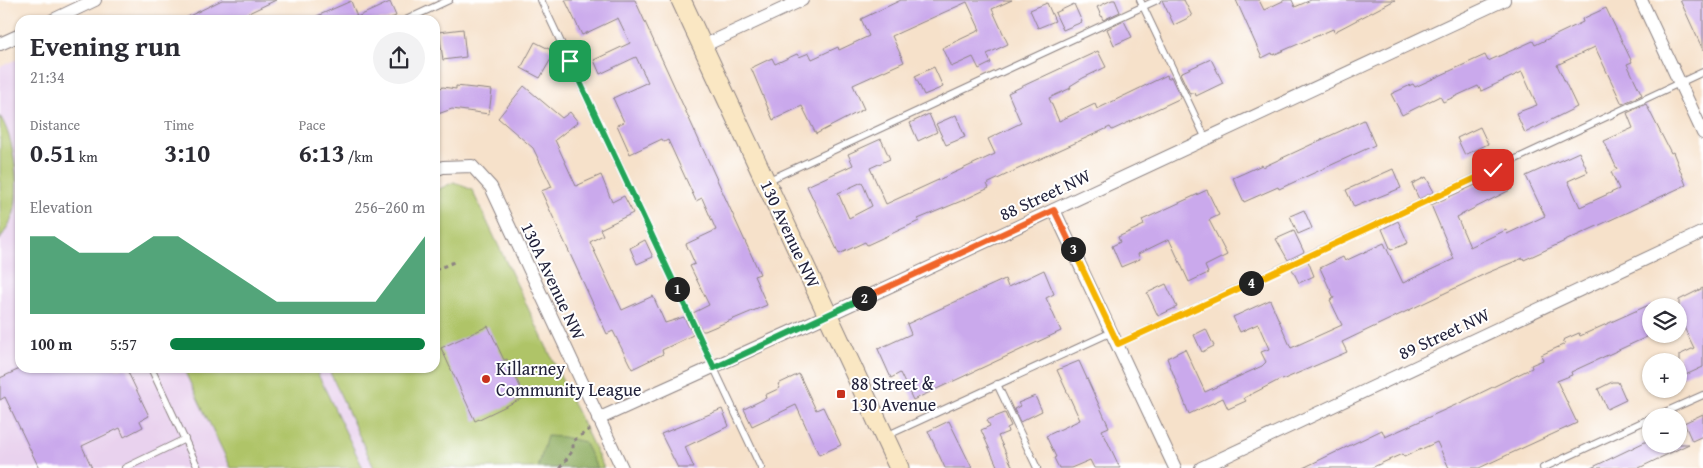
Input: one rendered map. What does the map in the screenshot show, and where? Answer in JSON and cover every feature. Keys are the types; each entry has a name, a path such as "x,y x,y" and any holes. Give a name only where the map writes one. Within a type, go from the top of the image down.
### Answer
{"street":[{"path":"64,15 95,0"},
{"name":"130 Avenue NW","path":"681,0 899,468"},
{"path":"703,46 802,0"},
{"name":"88 Street NW","path":"598,419 714,368 1504,0"},
{"path":"1641,0 1703,133"},
{"path":"0,44 15,37"},
{"name":"130A Avenue NW","path":"440,168 472,166 491,187 622,468"},
{"path":"1054,210 1175,468"},
{"name":"89 Street NW","path":"1201,468 1703,232"}],"lane":[{"path":"416,15 448,0"},
{"path":"541,0 761,468"},
{"path":"766,182 1141,3 1157,0"},
{"path":"1141,3 1206,139"},
{"path":"1118,344 1703,72"},
{"path":"885,436 1112,332"},
{"path":"153,373 198,468"},
{"path":"997,384 1037,468"},
{"path":"1674,408 1703,395"},
{"path":"1543,468 1642,422"},
{"path":"125,468 185,440"}],"path":[{"path":"440,268 454,262"},
{"path":"560,468 573,450 573,442 589,430 598,419"}],"shaded area":[{"path":"15,60 15,373 330,373 374,468 0,468 0,67"}],"green space":[{"path":"0,116 13,151 15,205 13,216 0,240"},
{"path":"454,182 472,190 604,468 374,468 330,373 440,373 440,189"},
{"path":"185,373 317,373 363,468 231,468"},
{"path":"547,436 563,437 584,442 597,468 538,468"}],"building":[{"path":"222,0 276,0 244,15 191,15"},
{"path":"565,0 635,0 760,274 754,276 767,305 702,331 693,313 709,305 690,266 695,264 686,244 716,230 702,198 696,201 668,140 664,142 662,139 630,154 617,125 624,122 613,98 648,82 636,57 600,74 594,60 630,43 618,18 582,35"},
{"path":"901,0 1012,0 992,9 1008,44 987,54 991,63 979,69 973,57 951,67 942,48 980,30 967,2 892,36 904,62 853,85 864,109 816,134 802,106 773,120 751,68 772,58 775,64 797,54 799,57 809,53 812,59 838,47 839,50 869,36 861,19"},
{"path":"1115,0 1120,12 1103,20 1097,7"},
{"path":"1162,0 1184,0 1192,16 1174,25"},
{"path":"1236,0 1259,0 1264,10 1285,0 1292,0 1295,7 1311,0 1395,0 1334,32 1333,29 1262,58"},
{"path":"1680,0 1703,0 1703,50"},
{"path":"351,1 356,15 319,15"},
{"path":"390,2 396,15 361,15"},
{"path":"1047,3 1055,21 1038,28 1030,10"},
{"path":"1074,4 1082,22 1063,30 1055,13"},
{"path":"1606,8 1632,62 1627,64 1642,95 1622,104 1595,47 1557,65 1577,107 1525,133 1516,113 1537,105 1522,72 1481,91 1478,86 1443,102 1440,96 1402,115 1391,94 1413,84 1415,87 1485,55 1488,61 1533,41 1535,45 1583,22 1582,19"},
{"path":"1124,21 1132,37 1114,45 1107,29"},
{"path":"463,29 466,57 443,60 440,32"},
{"path":"535,42 555,52 540,78 521,68"},
{"path":"1098,51 1106,67 1083,78 1070,86 1071,88 1049,98 1059,121 1095,104 1097,109 1167,75 1168,79 1171,77 1181,98 1112,130 1110,127 1016,170 987,184 989,188 918,219 919,221 867,245 865,242 839,254 807,186 853,165 848,154 881,139 890,159 870,168 886,204 995,154 988,139 1021,123 1008,93","holes":["862,182 872,206 849,218 838,193"]},
{"path":"1211,59 1223,83 1196,96 1195,92 1190,94 1180,73"},
{"path":"934,67 943,87 924,95 915,76"},
{"path":"456,86 492,90 489,114 452,109 440,113 440,88 456,89"},
{"path":"524,86 562,118 570,112 578,122 555,140 576,186 601,175 612,202 624,196 633,213 600,229 603,235 590,242 622,310 653,296 665,323 684,317 693,335 662,350 663,354 632,369 613,331 607,334 541,191 552,187 533,148 498,118"},
{"path":"1646,104 1671,153 1673,152 1686,185 1524,260 1523,258 1487,273 1342,342 1347,352 1281,379 1244,398 1246,401 1228,409 1223,398 1189,414 1167,358 1185,349 1205,392 1262,366 1266,362 1261,352 1269,349 1258,324 1240,332 1233,317 1270,300 1291,348 1342,325 1330,300 1334,298 1320,268 1343,257 1345,261 1384,243 1403,283 1454,259 1431,205 1504,172 1512,189 1457,217 1470,247 1506,230 1507,234 1545,216 1526,176 1579,152 1588,172 1568,181 1580,207 1619,189 1611,172 1617,169 1604,141 1633,128 1627,113"},
{"path":"929,114 937,132 918,141 910,123"},
{"path":"956,115 965,137 946,145 936,124"},
{"path":"1364,120 1375,145 1279,189 1278,187 1244,202 1233,178 1262,165 1263,167"},
{"path":"1480,127 1488,144 1465,155 1457,138"},
{"path":"1393,169 1401,188 1354,207 1346,190"},
{"path":"1426,177 1434,192 1419,199 1412,184"},
{"path":"1207,190 1219,215 1209,220 1227,255 1205,266 1208,273 1189,282 1169,239 1138,254 1140,259 1121,267 1112,246 1120,242 1118,237 1144,225 1142,220"},
{"path":"1304,210 1312,228 1298,234 1290,216"},
{"path":"1398,221 1408,243 1391,250 1382,229"},
{"path":"1294,231 1304,252 1288,260 1276,239"},
{"path":"645,240 653,257 637,264 630,248"},
{"path":"1308,261 1314,276 1299,283 1292,269"},
{"path":"1044,270 1054,294 1046,298 1061,331 913,400 900,373 891,378 878,349 911,334 907,324 1005,279 1008,287"},
{"path":"1166,284 1177,307 1158,316 1147,293"},
{"path":"1703,288 1703,367 1687,374 1687,353 1683,353 1694,348 1687,334 1687,298 1683,298"},
{"path":"1642,308 1642,339 1571,372 1572,375 1557,381 1577,423 1479,468 1449,468 1437,442 1404,457 1402,454 1371,468 1303,468 1382,430 1385,437 1462,402 1532,368 1531,365 1543,360 1541,355 1565,344 1563,340 1579,333 1580,336"},
{"name":"Killarney Community League","path":"488,326 504,360 507,359 525,397 475,421 441,348"},
{"path":"1206,329 1214,346 1202,352 1194,335"},
{"path":"1079,361 1109,427 1102,430 1120,468 1094,468 1090,460 1071,468 1059,468 1054,458 1056,457 1046,436 1080,420 1057,370"},
{"path":"15,371 15,373 128,373 149,416 140,421 143,427 124,437 120,428 82,446 92,468 39,468 5,397 0,400 0,378"},
{"path":"799,374 816,410 823,407 841,445 819,455 796,405 752,426 744,409 766,398 765,395 780,388 778,384"},
{"path":"1612,382 1618,382 1626,400 1607,409 1598,389"},
{"path":"1035,396 1042,411 1020,422 1014,409 1020,406 1018,403"},
{"path":"722,409 729,426 685,447 694,468 678,468 661,434"},
{"path":"1005,413 1011,426 1007,428 1008,432 998,436 1013,468 998,468 981,430 990,426 987,420"},
{"path":"1703,414 1703,436 1692,441 1687,430 1687,422"},
{"path":"949,421 972,468 945,468 928,431"},
{"path":"1642,443 1642,453 1670,453 1639,468 1591,468"}],"place":[{"name":"Killarney Community League","path":"486,379"},
{"name":"88 Street & 130 Avenue","path":"841,394"}],"route":[{"path":"570,61 714,368 1054,210 1118,344 1493,170"}]}
